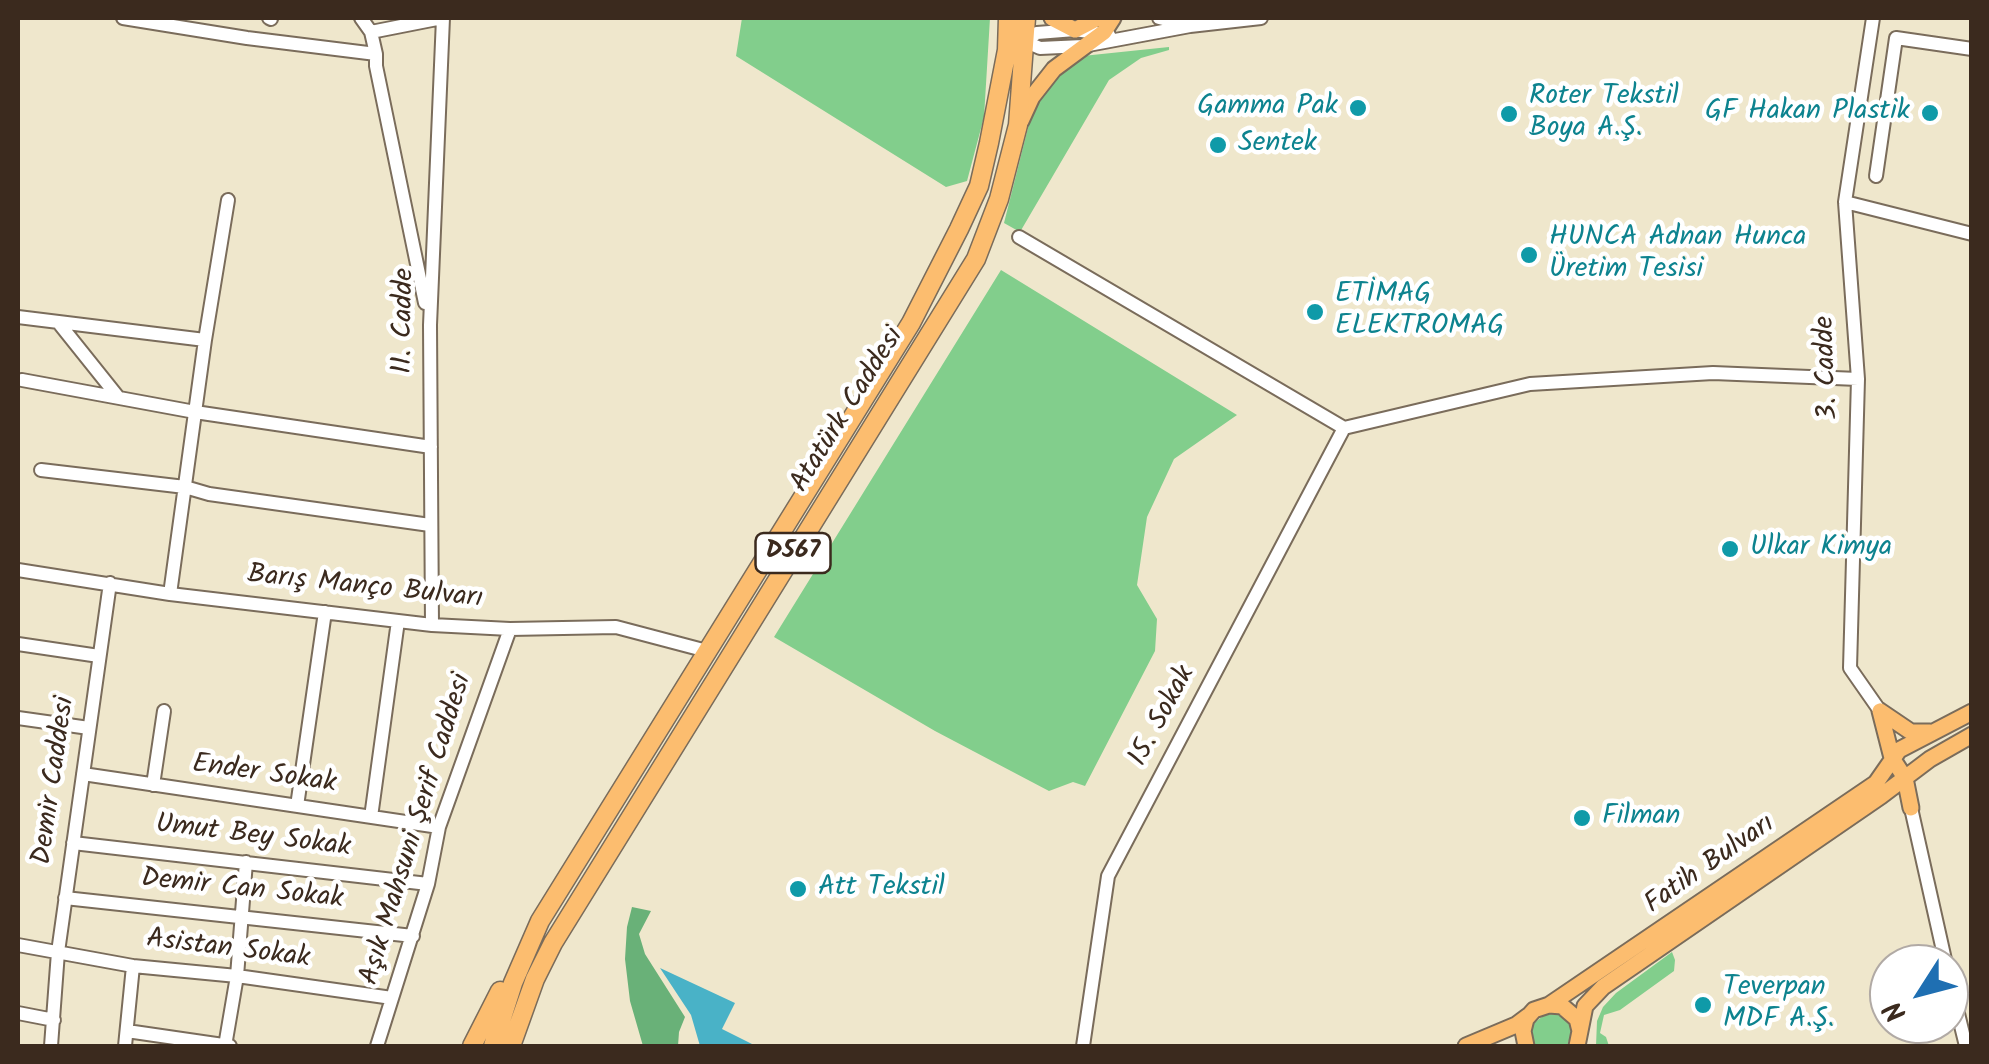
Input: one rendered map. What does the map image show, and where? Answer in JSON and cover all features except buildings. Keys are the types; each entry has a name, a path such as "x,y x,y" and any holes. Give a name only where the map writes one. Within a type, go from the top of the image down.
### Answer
{"highway":[{"name":"D567","path":"494,1046 513,982 540,921 912,322 959,229 979,186 1011,18"},
{"name":"D567","path":"1026,18 1026,42"},
{"name":"Atatürk Caddesi","path":"510,1046 552,943 976,258 999,199 1018,125 1026,42"},
{"path":"472,1046 540,921"},
{"path":"521,1046 552,943"}],"main road":[{"path":"1052,18 1075,30 1103,21"},
{"path":"1018,125 1054,69 1083,46 1103,21"},
{"path":"1880,711 1911,732 1934,732"},
{"path":"1880,711 1892,758 1905,778 1911,808"},
{"name":"Fatih Bulvarı","path":"1466,1046 1516,1026 1876,783 1892,758 1918,740 1972,712"},
{"path":"1580,1041 1585,1006 1603,987 1881,796 1930,758 1972,734"},
{"path":"1918,740 1925,744 1930,758"},
{"path":"1881,796 1911,808"},
{"path":"1526,1046 1524,1025 1541,1007 1569,1010 1580,1041"}],"street":[{"path":"123,18 376,54"},
{"path":"361,18 371,32 376,54 430,325"},
{"path":"371,32 442,18"},
{"name":"11. Cadde","path":"432,625 430,325 442,18"},
{"path":"1011,18 1026,42 1040,48 1083,46 1190,26 1261,18"},
{"path":"1159,18 1190,26"},
{"name":"3. Cadde","path":"1873,18 1844,202 1858,379 1850,668 1880,711"},
{"path":"1103,21 1120,40"},
{"path":"1007,50 1026,42 1036,32 1075,30"},
{"path":"1876,176 1896,38 1972,49"},
{"path":"170,594 228,200"},
{"path":"1844,202 1972,234"},
{"path":"1019,237 1344,428 1530,384 1713,373 1858,379"},
{"path":"18,316 205,340"},
{"path":"58,322 118,398"},
{"path":"22,380 195,412 431,447"},
{"name":"15. Sokak","path":"1083,1046 1108,876 1344,428"},
{"path":"41,470 430,524"},
{"name":"Barış Manço Bulvarı","path":"18,570 170,594 432,625 510,629 616,627 707,651"},
{"name":"Demir Caddesi","path":"51,1046 58,952 110,583"},
{"path":"297,806 325,612"},
{"path":"371,817 398,621"},
{"name":"Aşık Mahsuni Şerif Caddesi","path":"376,1046 428,884 439,827 510,629"},
{"path":"18,644 99,656"},
{"path":"153,785 164,710"},
{"path":"18,718 89,728"},
{"name":"Ender Sokak","path":"83,774 439,827"},
{"path":"1911,808 1942,944"},
{"name":"Umut Bey Sokak","path":"73,844 428,884"},
{"path":"127,1031 228,1046 246,862"},
{"name":"Demir Can Sokak","path":"65,898 413,936"},
{"name":"Asistan Sokak","path":"18,946 133,966 392,998"},
{"path":"126,1046 133,966"},
{"path":"18,1013 54,1020"}],"green space":[{"path":"742,18 990,18 984,117 967,181 946,187 736,56"},
{"path":"1169,47 1141,58 1109,80 1020,232 1004,223 1034,104 1073,57"},
{"path":"1001,270 1237,415 1174,459 1147,517 1137,585 1157,619 1155,651 1085,786 1073,782 1049,791 935,731 774,637"},
{"path":"632,907 651,911 639,934 645,954 685,1017 678,1046 643,1046 630,1001 625,959"},
{"path":"1672,952 1674,971 1620,1010 1604,1015 1600,1033 1609,1046 1596,1046 1597,1021 1603,1007"},
{"path":"1547,1013 1557,1013 1568,1021 1572,1032 1567,1046 1535,1044 1531,1034 1534,1023"}],"water":[{"path":"660,968 735,1003 722,1029 756,1046 700,1046 691,1015"}],"place":[{"name":"Gamma Pak","path":"1358,108"},
{"name":"GF Hakan Plastik","path":"1930,113"},
{"name":"Roter Tekstil Boya A.Ş.","path":"1509,114"},
{"name":"Sentek","path":"1218,145"},
{"name":"HUNCA Adnan Hunca Üretim Tesisi","path":"1529,255"},
{"name":"ETİMAG ELEKTROMAG","path":"1315,312"},
{"name":"Ulkar Kimya","path":"1730,549"},
{"name":"Filman","path":"1582,818"},
{"name":"Att Tekstil","path":"798,889"},
{"name":"Teverpan MDF A.Ş.","path":"1703,1005"}]}
